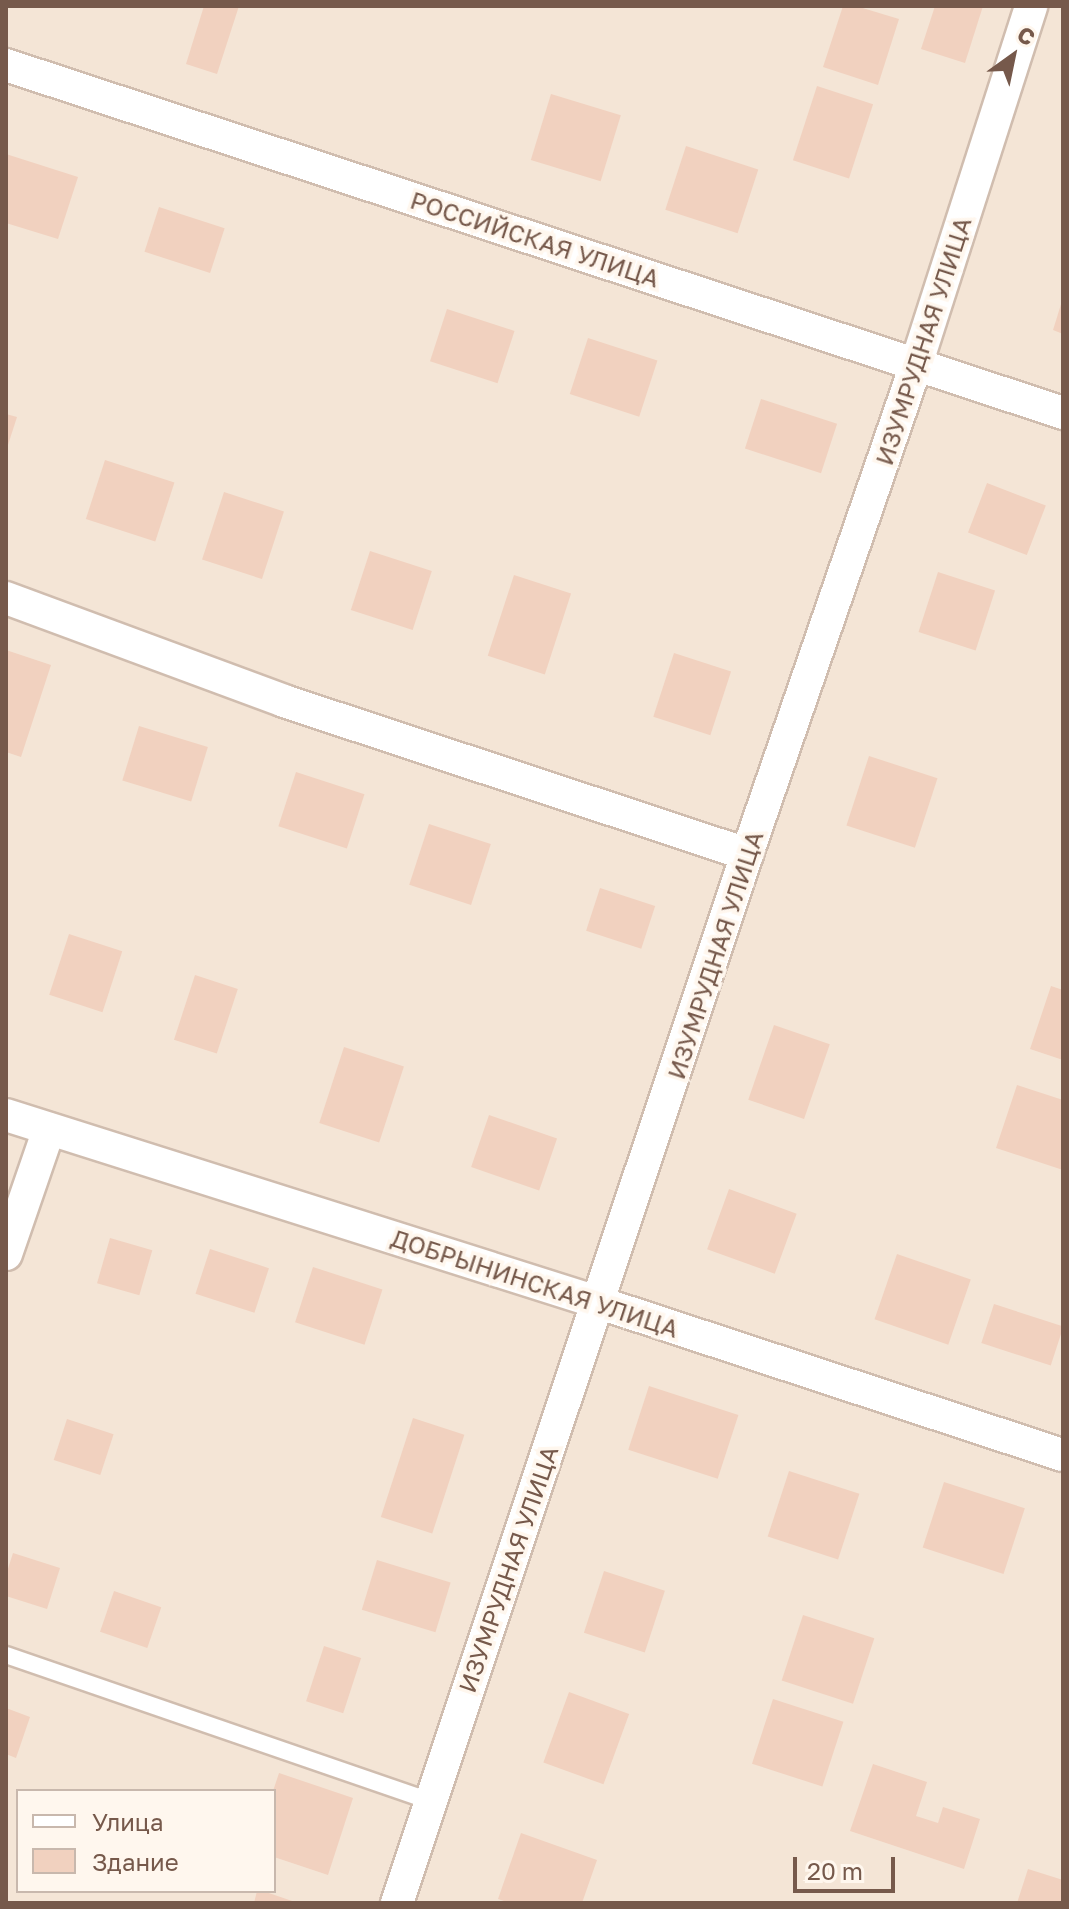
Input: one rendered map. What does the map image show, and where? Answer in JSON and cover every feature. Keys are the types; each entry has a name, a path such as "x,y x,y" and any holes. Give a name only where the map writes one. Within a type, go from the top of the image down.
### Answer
{"street":[{"name":"ИЗУМРУДНАЯ УЛИЦА","path":"397,1903 600,1303 747,854 916,365 1031,6"},
{"name":"РОССИЙСКАЯ УЛИЦА","path":"6,65 1063,413"},
{"path":"6,598 284,701 747,854"},
{"name":"ДОБРЫНИНСКАЯ УЛИЦА","path":"6,1115 600,1303 1063,1455"},
{"path":"6,1254 49,1129"}],"lane":[{"path":"6,1655 429,1801"}],"shaded area":[{"path":"6,6 1063,6 1063,1903 6,1903"}],"building":[{"path":"204,6 239,6 217,74 186,64"},
{"path":"843,6 856,6 899,19 878,85 823,67"},
{"path":"935,6 983,6 965,63 921,49"},
{"path":"817,86 873,104 849,178 793,160"},
{"path":"551,94 621,115 601,181 531,160"},
{"path":"686,146 758,169 738,233 665,210"},
{"path":"6,154 78,177 58,239 6,223"},
{"path":"159,207 225,228 210,273 144,252"},
{"path":"1063,301 1063,334 1053,330"},
{"path":"447,309 515,331 498,383 430,361"},
{"path":"588,338 657,361 639,417 570,394"},
{"path":"761,399 837,424 821,473 745,448"},
{"path":"6,414 17,417 7,448 6,448"},
{"path":"105,460 174,483 155,542 86,519"},
{"path":"987,483 1046,506 1027,555 968,532"},
{"path":"224,492 284,511 262,579 202,560"},
{"path":"370,551 432,571 413,630 351,610"},
{"path":"938,572 995,591 976,650 919,632"},
{"path":"514,575 571,594 545,674 488,656"},
{"path":"6,650 51,665 21,757 6,752"},
{"path":"674,653 731,672 710,735 653,717"},
{"path":"139,726 208,747 191,802 122,781"},
{"path":"869,756 937,778 915,848 846,825"},
{"path":"296,772 364,794 347,848 278,826"},
{"path":"429,824 491,844 471,905 409,885"},
{"path":"600,888 655,906 641,949 586,931"},
{"path":"69,934 122,951 102,1012 49,995"},
{"path":"195,975 238,989 217,1054 174,1040"},
{"path":"1051,986 1063,990 1063,1060 1030,1049"},
{"path":"774,1025 830,1044 804,1119 748,1100"},
{"path":"344,1047 404,1066 379,1143 319,1123"},
{"path":"1017,1085 1063,1100 1063,1170 996,1148"},
{"path":"489,1115 557,1138 539,1190 471,1167"},
{"path":"729,1189 797,1214 775,1274 707,1249"},
{"path":"110,1238 152,1250 139,1295 97,1283"},
{"path":"210,1249 269,1268 254,1313 195,1294"},
{"path":"897,1254 971,1279 948,1345 875,1319"},
{"path":"313,1267 382,1290 365,1345 295,1322"},
{"path":"994,1304 1063,1326 1051,1366 981,1343"},
{"path":"649,1386 738,1415 718,1479 628,1450"},
{"path":"413,1418 464,1435 432,1534 381,1517"},
{"path":"67,1419 114,1434 100,1475 54,1460"},
{"path":"789,1471 859,1494 838,1559 768,1537"},
{"path":"944,1482 1025,1508 1004,1574 923,1548"},
{"path":"13,1553 60,1568 47,1609 6,1596 6,1575"},
{"path":"377,1560 451,1583 435,1632 362,1610"},
{"path":"604,1571 665,1591 645,1653 584,1633"},
{"path":"114,1591 161,1607 147,1648 100,1632"},
{"path":"803,1615 874,1638 853,1704 782,1681"},
{"path":"324,1646 361,1658 343,1713 306,1701"},
{"path":"569,1692 629,1714 603,1784 543,1762"},
{"path":"773,1699 843,1722 822,1787 752,1764"},
{"path":"6,1708 30,1717 16,1758 6,1754"},
{"path":"873,1764 927,1782 916,1816 938,1823 943,1807 980,1819 964,1869 850,1831"},
{"path":"279,1773 353,1798 328,1875 276,1858 274,1789"},
{"path":"521,1833 597,1860 582,1903 510,1903 498,1899"},
{"path":"1028,1869 1063,1880 1063,1903 1017,1903"},
{"path":"256,1893 269,1893 298,1903 254,1903"}]}
